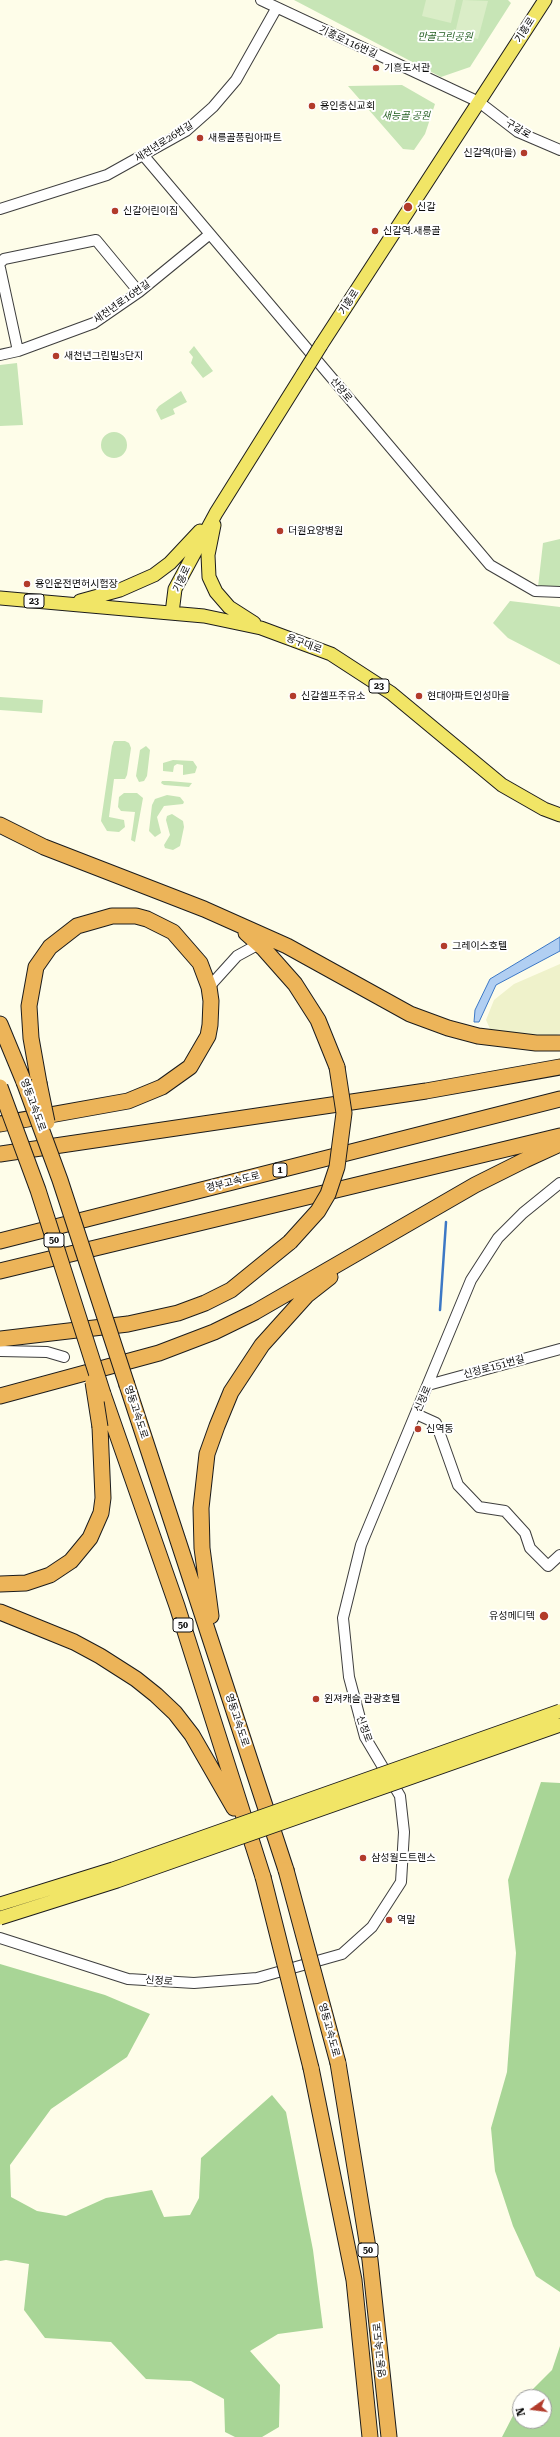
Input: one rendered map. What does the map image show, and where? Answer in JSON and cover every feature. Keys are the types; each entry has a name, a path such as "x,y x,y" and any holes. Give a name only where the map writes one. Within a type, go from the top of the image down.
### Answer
{"highway":[{"path":"0,824 44,847 204,909 287,946 410,1014 448,1028 504,1040 560,1043"},
{"path":"0,1339 128,1324 178,1313 205,1303 231,1290 290,1242 318,1211 328,1194 337,1167 344,1113 337,1067 321,1027 308,1002 280,965 259,944 228,920 204,909"},
{"path":"0,1124 128,1101 152,1092 174,1081 190,1067 208,1036 211,1012 209,987 200,963 173,932 147,919 124,915 101,918 77,926 50,947 36,967 32,980 29,1021 32,1082"},
{"name":"영동고속도로","path":"0,1024 32,1082 60,1180 286,1870 338,2064 370,2260 389,2437"},
{"path":"0,1154 419,1092 560,1067"},
{"name":"영동고속도로","path":"0,1087 38,1190 86,1335 103,1394 177,1606 258,1858 310,2068 354,2280 370,2437"},
{"name":"경부고속도로","path":"0,1241 560,1099"},
{"path":"0,1272 560,1136"},
{"path":"0,1396 159,1353 214,1332 255,1312 389,1234 502,1171 560,1144"},
{"path":"221,1668 202,1548 200,1508 208,1454 217,1426 231,1392 247,1366 284,1319 307,1295 389,1234"},
{"path":"0,1584 26,1583 50,1575 71,1561 90,1538 100,1513 103,1498 100,1427 86,1335"},
{"path":"0,1612 74,1642 100,1656 136,1679 175,1713 204,1754 258,1858"}],"main road":[{"name":"기흥로","path":"172,613 175,589 216,513 321,345 545,0"},
{"path":"69,604 105,595 154,575 170,563 216,513"},
{"path":"216,513 208,555 209,577 216,592 229,607 260,628"},
{"name":"용구대로","path":"0,598 204,616 260,628 331,654 391,693 502,785 544,809 560,815"},
{"path":"0,1904 113,1868 560,1711"},
{"path":"0,1918 118,1881 560,1725"}],"street":[{"name":"기흥로116번길","path":"261,0 276,9 479,102"},
{"name":"새천년로26번길","path":"0,210 107,174 144,156 186,131 213,107 242,72 276,9"},
{"name":"구갈로","path":"479,102 518,132 560,150"},
{"name":"산양로","path":"144,156 490,565 536,591 560,592"},
{"name":"새천년로16번길","path":"0,355 18,351 94,323 139,292 210,234"},
{"path":"0,263 4,259 96,240 139,292"},
{"path":"0,268 18,351"},
{"path":"209,987 237,956 259,944"},
{"name":"신정로","path":"0,1938 128,1979 194,1983 257,1978 342,1954 372,1927 401,1882 404,1832 400,1796 365,1737 349,1677 343,1618 361,1545 471,1280 483,1259 498,1238 523,1213 560,1183"},
{"name":"신정로151번길","path":"428,1385 560,1349"},
{"path":"0,1352 47,1352 64,1357"},
{"path":"416,1414 436,1423 458,1485 479,1507 505,1511 524,1533 530,1548 548,1566 560,1555"}],"green space":[{"name":"만골근린공원","path":"294,0 508,0 511,3 470,67 441,77"},
{"path":"426,0 456,0 451,23 422,16"},
{"path":"463,0 488,1 478,39 455,33"},
{"name":"새능골 공원","path":"402,85 435,104 425,134 414,150 403,149 348,86"},
{"path":"194,346 213,371 203,378 191,363 193,357 189,352"},
{"path":"17,363 23,425 0,426 0,365"},
{"path":"181,391 187,402 173,409 175,414 161,420 156,410 159,406"},
{"path":"114,432 123,436 127,445 123,454 114,458 105,454 101,445 105,436"},
{"path":"560,539 560,588 538,587 543,543"},
{"path":"510,601 560,607 560,665 508,638 493,623"},
{"path":"0,697 43,700 42,713 0,710"},
{"path":"114,741 125,741 129,743 131,748 127,775 125,779 114,779 109,817 124,820 125,827 119,832 107,831 101,821"},
{"path":"146,746 150,750 147,776 144,781 139,782 136,776 140,750"},
{"path":"173,760 193,761 197,767 195,773 183,775 183,765 177,764 174,766 173,772 163,771 163,763"},
{"path":"162,781 192,783 189,787 164,785 161,783"},
{"path":"124,793 137,793 143,798 135,842 131,840 135,812 121,811 118,807 119,797"},
{"path":"167,795 180,797 184,802 183,804 164,806 157,817 161,833 155,837 149,831 152,805 155,799"},
{"path":"172,814 183,821 184,827 180,846 173,850 165,848 164,845 170,835 166,820 167,816"},
{"path":"560,964 560,1034 540,1039 491,1031 486,1020 494,1000 514,984"},
{"path":"541,1782 560,1783 560,2292 536,2276 513,2226 495,2171 491,2128 507,2072 516,1953 508,1880"},
{"path":"0,1964 105,1995 150,2014 127,2057 51,2109 10,2165 11,2197 37,2211 66,2216 106,2198 152,2190 164,2217 190,2215 199,2198 201,2158 272,2095 286,2112 313,2250 323,2328 278,2334 250,2351 280,2385 279,2427 262,2437 235,2437 225,2432 224,2399 191,2381 146,2379 111,2342 45,2338 24,2310 29,2264 6,2260 0,2261"},
{"path":"560,2346 560,2437 502,2437 512,2418 512,2429 552,2429 552,2389 533,2389 552,2370"}],"water":[{"path":"560,937 560,951 496,985 479,1022 474,1022 475,1010 490,979"}],"waterway":[{"path":"440,1310 446,1222"}],"place":[{"name":"기흥도서관","path":"376,68"},
{"name":"용인충신교회","path":"312,106"},
{"name":"새릉골풍림아파트","path":"200,138"},
{"name":"신갈역(마을)","path":"524,153"},
{"name":"신갈","path":"408,207"},
{"name":"신갈어린이집","path":"115,211"},
{"name":"신갈역.새릉골","path":"375,231"},
{"name":"새천년그린빌3단지","path":"56,356"},
{"name":"더원요양병원","path":"280,531"},
{"name":"용인운전면허시험장","path":"27,584"},
{"name":"신갈셀프주유소","path":"293,696"},
{"name":"현대아파트인성마을","path":"419,696"},
{"name":"그레이스호텔","path":"444,946"},
{"name":"신역동","path":"418,1429"},
{"name":"유성메디텍","path":"544,1616"},
{"name":"윈져캐슬 관광호텔","path":"316,1699"},
{"name":"삼성월드트렌스","path":"363,1858"},
{"name":"역말","path":"389,1920"}]}
